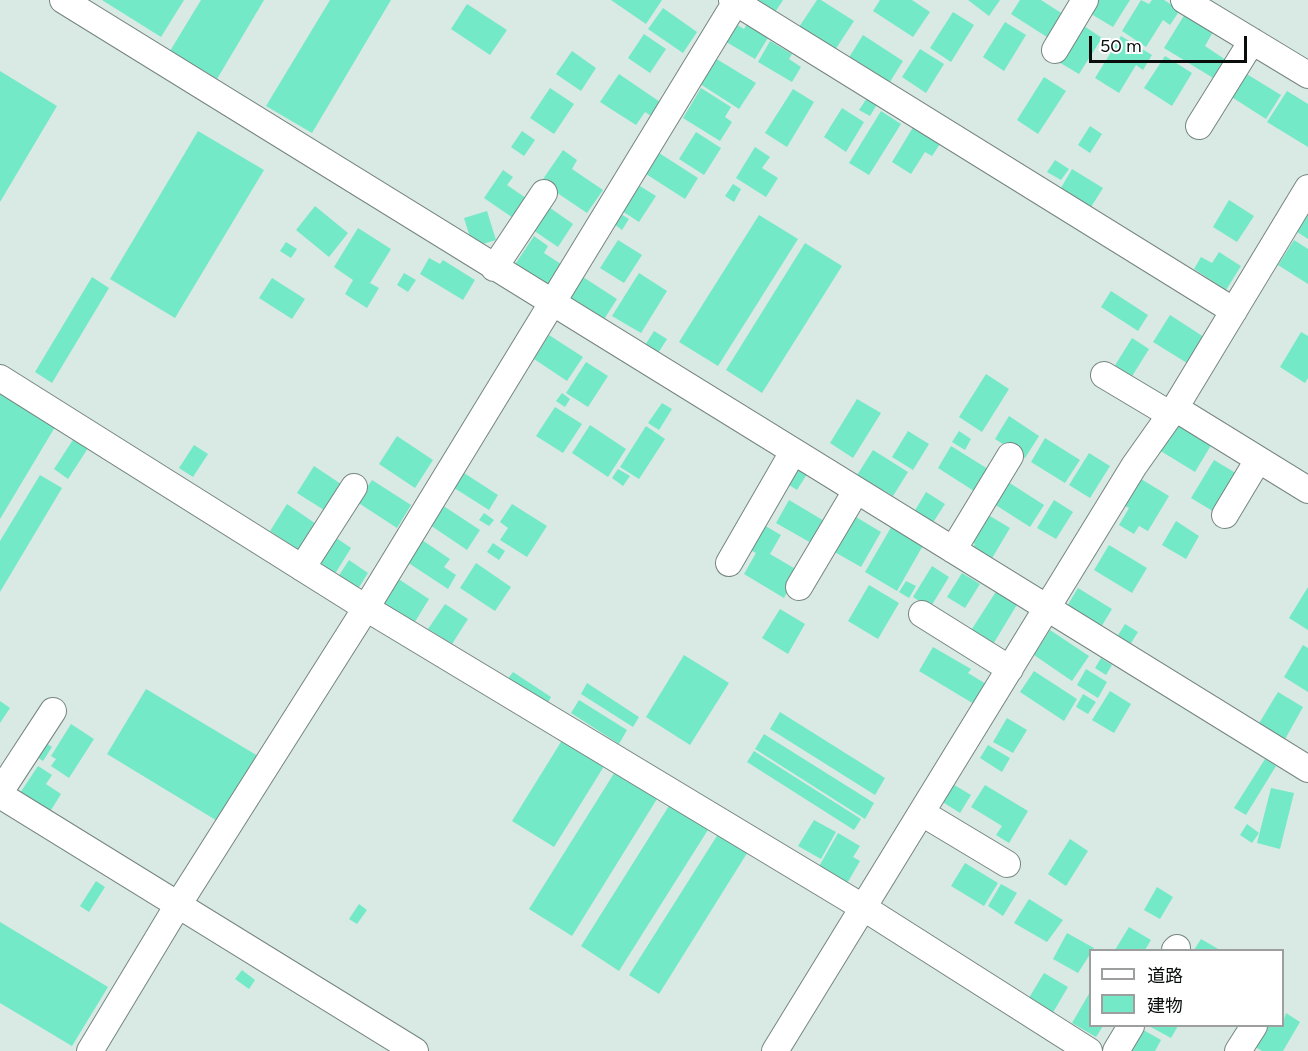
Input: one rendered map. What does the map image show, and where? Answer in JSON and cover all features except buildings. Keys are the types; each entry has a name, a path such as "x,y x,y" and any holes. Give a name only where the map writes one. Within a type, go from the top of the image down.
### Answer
{"street":[{"path":"63,0 1308,769"},
{"path":"1054,50 1085,0"},
{"path":"1184,0 1308,75"},
{"path":"90,1051 178,905 366,608 735,1 1234,311"},
{"path":"1199,126 1252,41"},
{"path":"775,1051 1134,466 1173,412 1308,188"},
{"path":"494,268 544,193"},
{"path":"1104,375 1308,490"},
{"path":"0,378 366,608 864,908 1089,1051"},
{"path":"729,563 793,452"},
{"path":"953,550 1010,456"},
{"path":"1224,515 1258,460"},
{"path":"302,568 354,487"},
{"path":"799,587 856,491"},
{"path":"922,614 1010,669"},
{"path":"53,711 0,793 415,1051"},
{"path":"922,813 1007,864"},
{"path":"1116,1051 1130,1027"},
{"path":"1238,1051 1253,1027"}]}
